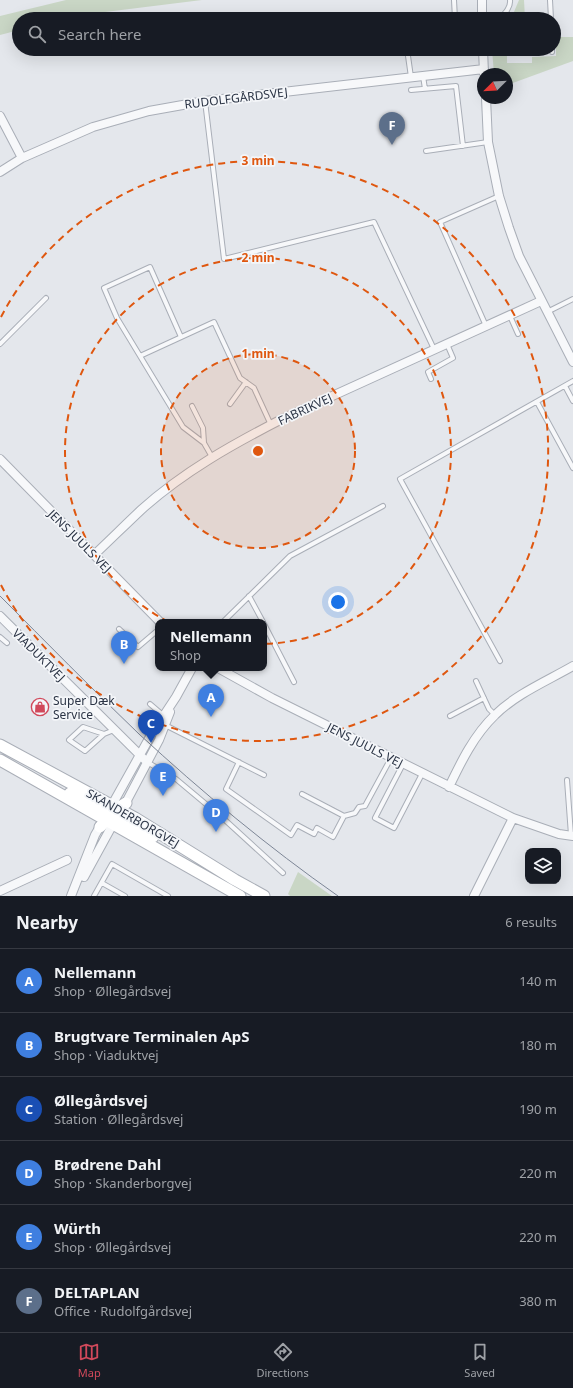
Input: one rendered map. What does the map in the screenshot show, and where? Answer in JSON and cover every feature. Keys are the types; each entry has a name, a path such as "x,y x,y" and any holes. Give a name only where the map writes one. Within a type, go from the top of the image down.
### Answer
{"main road":[{"name":"SKANDERBORGVEJ","path":"0,745 119,806 213,866 264,896"},
{"name":"SKANDERBORGVEJ","path":"0,760 106,822 240,896"},
{"path":"27,775 109,810 119,806"},
{"path":"106,822 112,818 121,820 213,866"}],"street":[{"path":"482,0 482,12"},
{"path":"483,56 484,68"},
{"name":"RUDOLFGÅRDSVEJ","path":"0,172 22,158 94,127 149,111 205,101 410,77 477,72"},
{"path":"486,104 488,142 499,196 518,256 573,362"},
{"path":"0,116 22,158"},
{"name":"FABRIKVEJ","path":"94,555 141,510 212,457 271,425 541,301"},
{"name":"JENS JUULS VEJ","path":"0,459 157,619"},
{"name":"VIADUKTVEJ","path":"0,616 147,762"},
{"path":"449,787 463,758 494,715 529,690 573,666"},
{"path":"119,806 140,755 164,720 190,671"},
{"name":"JENS JUULS VEJ","path":"223,671 272,698 512,818 559,834 572,835"},
{"path":"119,806 159,740 164,720"},
{"path":"474,896 512,818"},
{"path":"73,893 82,880 106,822"},
{"path":"73,893 106,822"},
{"path":"0,891 67,860"}],"lane":[{"path":"454,0 455,12"},
{"path":"550,0 551,12"},
{"path":"505,12 508,9 510,1"},
{"path":"408,56 410,77"},
{"path":"423,76 425,89"},
{"path":"411,90 456,86 463,146"},
{"path":"205,101 224,259 374,222 434,349"},
{"path":"426,151 488,142"},
{"path":"486,326 440,222 499,196"},
{"path":"181,337 150,267 104,288 117,318 183,426 204,443 212,457"},
{"path":"0,344 46,298"},
{"path":"547,312 573,299"},
{"path":"510,315 518,334"},
{"path":"140,356 214,322 240,378 254,388 271,425"},
{"path":"431,379 428,372 452,358 447,343"},
{"path":"500,661 400,479 573,381"},
{"path":"230,404 246,382"},
{"path":"566,386 573,401"},
{"path":"537,402 573,468"},
{"path":"192,406 203,428 204,443"},
{"path":"227,619 290,556 383,506"},
{"path":"249,596 262,619"},
{"path":"267,629 294,682"},
{"path":"119,630 138,647 155,633"},
{"path":"0,637 7,643"},
{"path":"476,681 489,709 494,715"},
{"path":"450,716 484,698"},
{"path":"150,704 164,720 264,775"},
{"path":"104,734 83,727 69,740 85,751 104,734 115,730"},
{"path":"239,762 226,789 291,835 297,825 314,834 317,828 333,837 344,816 356,812 359,807 365,806 391,758"},
{"path":"147,762 176,779 225,820 283,873"},
{"path":"403,764 375,818 394,828 422,774"},
{"path":"567,780 572,835"},
{"path":"302,794 344,816"},
{"path":"94,896 112,864 168,896"},
{"path":"102,882 125,896"}],"green space":[{"path":"66,0 202,0 105,12 16,12"},
{"path":"519,0 524,0 525,12 514,12"},
{"path":"12,13 12,32 0,35 0,16"},
{"path":"561,37 573,37 573,61 513,83 513,68 494,68 493,56 507,56 507,63 532,63 532,57 561,56"},
{"path":"298,872 332,896 290,896 288,894"}],"tram line":[{"path":"0,596 104,700 163,756 261,839 338,896"}],"place":[{"name":"DELTAPLAN","path":"392,145"},
{"name":"Brugtvare Terminalen ApS","path":"124,664"},
{"name":"Super Dæk Service","path":"40,707"},
{"name":"Nellemann","path":"211,717"},
{"name":"Øllegårdsvej","path":"151,743"},
{"name":"Würth","path":"163,796"},
{"name":"Brødrene Dahl","path":"216,832"}]}
